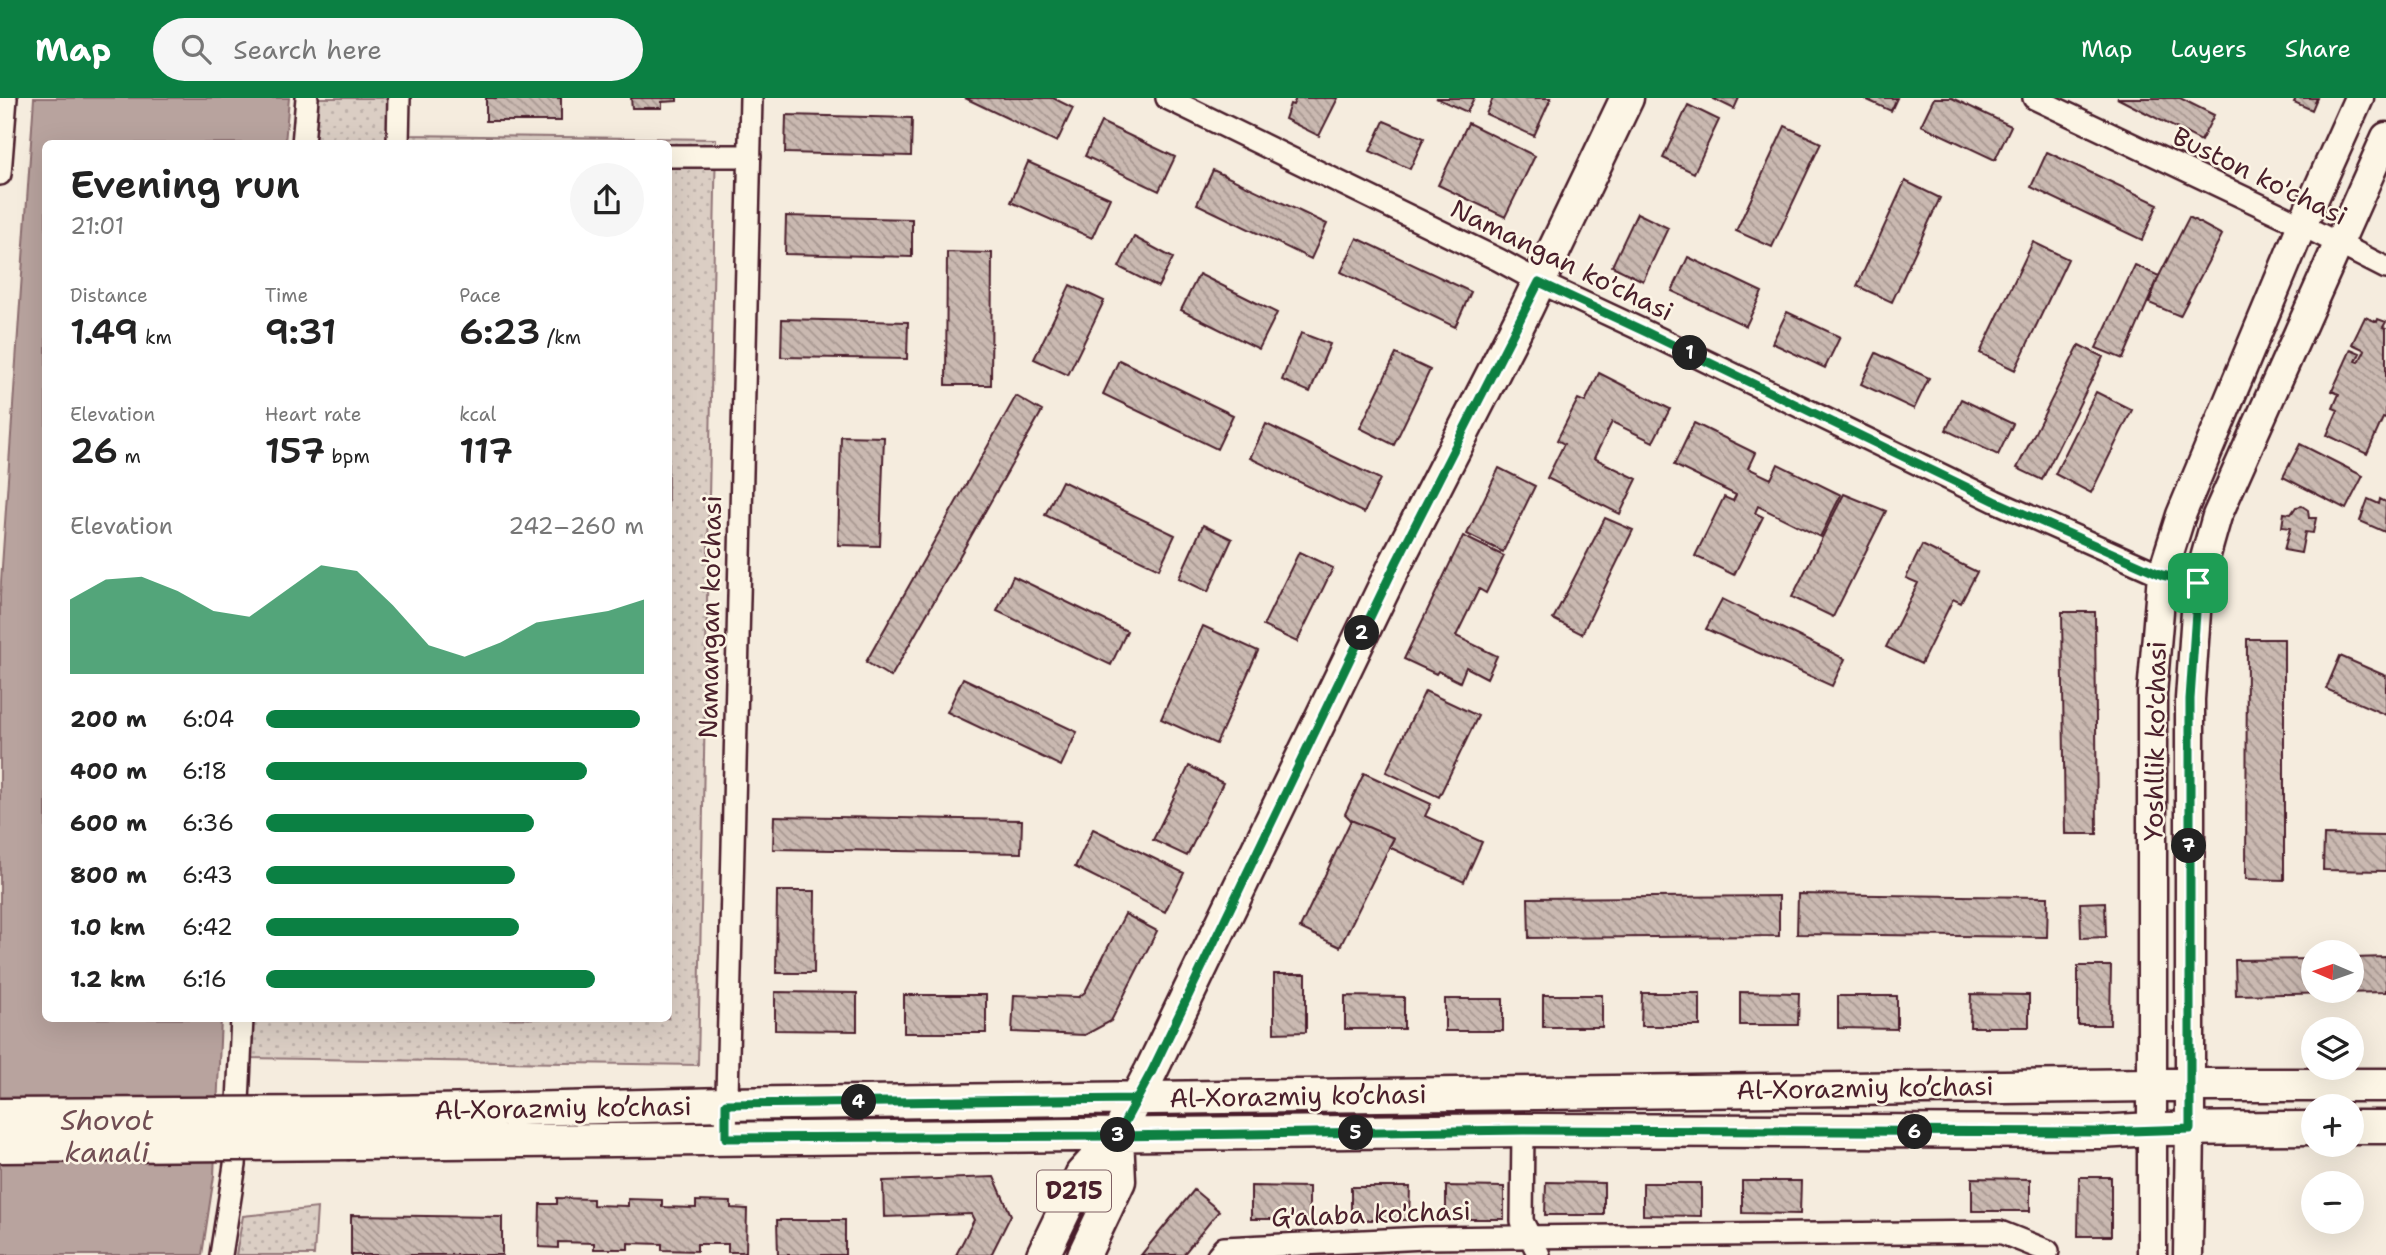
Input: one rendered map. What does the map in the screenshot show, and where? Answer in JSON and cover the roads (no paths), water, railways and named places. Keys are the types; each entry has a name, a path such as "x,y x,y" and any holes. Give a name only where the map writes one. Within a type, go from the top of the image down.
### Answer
{"main road":[{"path":"1117,1136 1397,561 1539,282 1628,98"},
{"name":"Yoshllik ko'chasi","path":"2152,1255 2152,694 2162,575 2181,515 2302,225 2359,98"},
{"name":"Yoshllik ko'chasi","path":"2188,1255 2190,699 2198,583 2217,516 2386,137"},
{"name":"Al-Xorazmiy ko’chasi","path":"0,1146 351,1128 726,1104 2150,1085 2386,1085"},
{"name":"Al-Xorazmiy ko’chasi","path":"0,1115 726,1138 1523,1130 2100,1132 2301,1128"},
{"path":"2364,1127 2386,1127"},
{"name":"D215","path":"1043,1255 1082,1174 1117,1136"},
{"name":"D215","path":"1084,1255 1119,1181 1117,1136"}],"street":[{"path":"0,174 6,98"},
{"path":"303,140 307,98"},
{"path":"398,140 399,98"},
{"name":"Namangan ko'chasi","path":"726,1138 751,98"},
{"name":"Namangan ko'chasi","path":"1167,98 1539,282 1995,501 2162,575 2198,583"},
{"name":"Buston ko'chasi","path":"2034,98 2302,225 2386,268"},
{"path":"672,156 750,156"},
{"path":"221,1255 235,1165 242,1022"},
{"path":"1523,1130 1522,1221 1534,1246"},
{"name":"G'alaba ko'chasi","path":"1219,1255 1224,1248 1425,1238 1534,1246 1773,1245 2000,1232 2048,1251"}],"water":[{"name":"Shovot kanali","path":"34,98 289,98 285,140 42,140 42,1022 221,1022 214,1176 202,1255 0,1255 0,596"}]}
